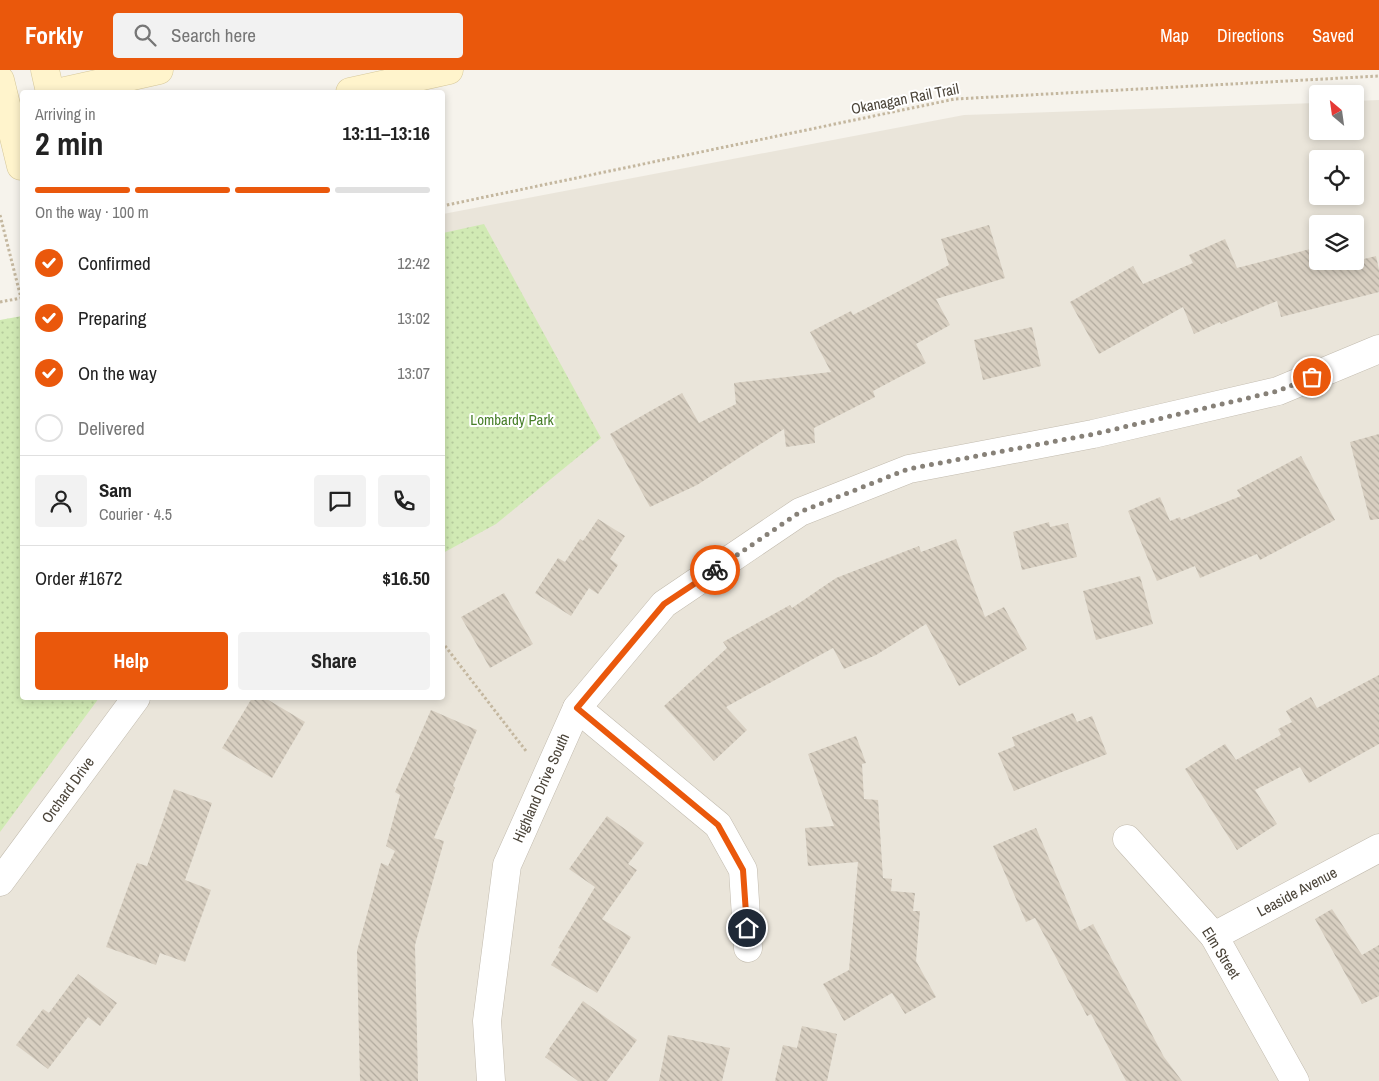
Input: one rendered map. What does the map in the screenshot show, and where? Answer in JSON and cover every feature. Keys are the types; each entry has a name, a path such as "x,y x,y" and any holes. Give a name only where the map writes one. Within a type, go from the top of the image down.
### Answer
{"main road":[{"path":"45,70 50,90"},
{"path":"70,90 159,70"},
{"path":"359,90 449,70"},
{"path":"7,99 14,167"}],"street":[{"name":"Highland Drive South","path":"491,1081 486,1021 507,865 577,708 664,604 800,512 908,469 1094,434 1278,391 1379,349"},
{"name":"Orchard Drive","path":"0,882 135,700"},
{"path":"577,708 718,825 743,870 748,948"},
{"name":"Elm Street","path":"1127,839 1214,936 1295,1081"},
{"name":"Leaside Avenue","path":"1214,936 1379,848"}],"path":[{"name":"Okanagan Rail Trail","path":"445,205 955,99 1379,76"},
{"path":"0,215 20,290"},
{"path":"0,302 20,298"},
{"path":"445,646 546,777"}],"shaded area":[{"path":"1379,100 1379,1081 0,1081 0,829 97,700 445,700 445,214 964,115 1309,103 1309,140 1364,140 1364,101"}],"green space":[{"name":"Lombardy Park","path":"484,224 601,438 496,524 445,552 445,233"},
{"path":"20,316 20,700 98,700 0,832 0,320"}],"building":[{"path":"989,225 1005,278 936,299 950,325 916,344 926,363 873,391 875,397 814,428 815,443 786,447 784,429 697,485 650,507 610,434 682,393 699,423 736,404 734,383 831,372 810,332 851,311 853,315 949,265 941,239"},
{"path":"1225,239 1237,268 1309,249 1309,270 1364,270 1364,259 1376,256 1379,270 1379,292 1281,317 1277,301 1221,324 1220,322 1194,334 1183,307 1099,354 1070,302 1133,266 1143,284 1193,263 1189,255"},
{"path":"1032,327 1041,366 983,380 974,340"},
{"path":"1379,434 1379,519 1370,520 1350,442"},
{"path":"1301,456 1335,520 1260,560 1257,554 1200,578 1195,566 1157,581 1128,511 1160,497 1170,521 1180,517 1181,520 1241,496 1237,490"},
{"path":"598,519 625,536 610,559 618,565 598,594 589,588 571,616 535,593 558,558 565,562 580,539 583,541"},
{"path":"1049,522 1050,527 1068,523 1077,557 1022,570 1013,532"},
{"path":"956,539 985,617 1004,607 1027,649 959,686 926,624 876,655 844,669 833,648 726,707 747,730 714,761 664,706 727,648 723,642 790,605 792,608 836,578 919,546 921,552"},
{"path":"1140,576 1153,624 1096,640 1083,591"},
{"path":"504,593 533,644 490,668 461,617"},
{"path":"1379,675 1379,744 1309,783 1300,767 1255,790 1277,824 1237,850 1185,769 1225,744 1236,760 1281,735 1278,729 1292,722 1286,711 1311,697 1317,708"},
{"path":"251,700 268,700 305,722 272,778 222,748"},
{"path":"431,710 477,730 453,786 455,788 434,838 444,841 415,945 418,1081 360,1081 357,951 381,863 388,866 395,851 386,846 400,795 395,792"},
{"path":"1073,713 1077,722 1092,716 1107,754 1014,791 998,753 1015,746 1012,737"},
{"path":"856,736 866,763 862,764 864,799 878,800 883,878 892,879 891,891 915,893 913,911 920,911 916,961 936,997 905,1014 892,993 844,1021 823,984 849,970 858,862 808,866 805,828 834,826 808,754"},
{"path":"174,789 212,803 185,880 211,890 185,962 160,953 156,965 106,947 137,863 147,866"},
{"path":"607,816 644,843 628,864 637,870 602,919 631,937 597,993 551,965 561,949 558,948 595,887 569,869"},
{"path":"1036,828 1080,931 1093,924 1164,1057 1182,1081 1126,1081 1091,1014 1087,1016 1035,918 1026,922 993,846"},
{"path":"1332,909 1362,955 1379,945 1379,996 1362,1004 1315,919"},
{"path":"78,974 117,1003 100,1026 88,1017 48,1069 16,1045 43,1009 49,1013"},
{"path":"583,1001 637,1040 607,1081 578,1081 545,1057"},
{"path":"802,1026 837,1034 827,1081 775,1081 783,1045 797,1048"},
{"path":"668,1035 730,1048 722,1081 659,1081"}],"way so far":[{"path":"715,570 800,512 908,469 1094,434 1278,391 1312,377"}],"route":[{"path":"715,570 664,604 577,708 718,825 743,870 747,928"}]}
